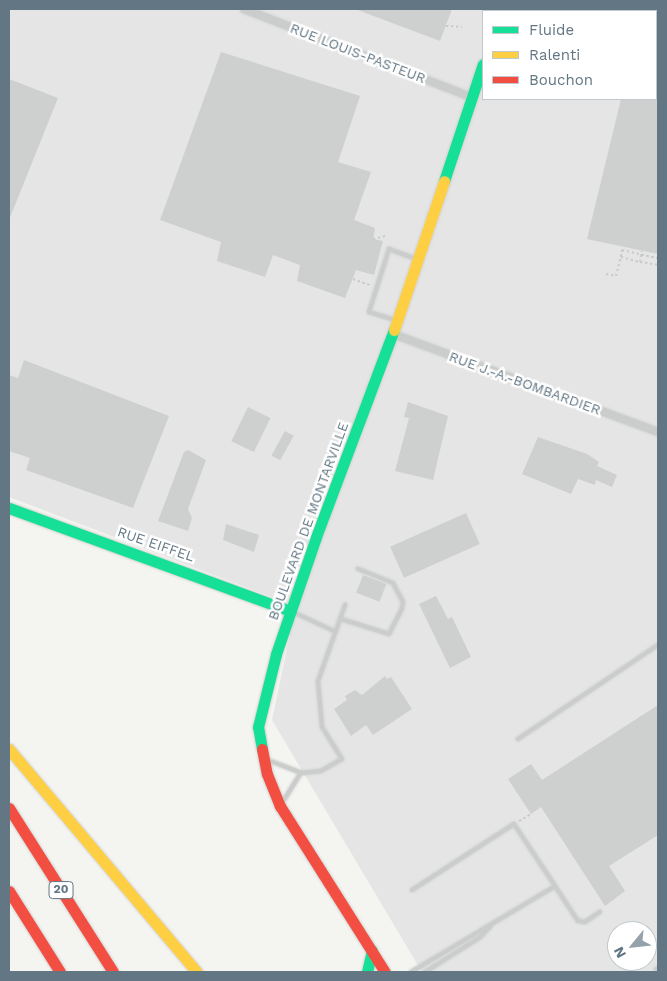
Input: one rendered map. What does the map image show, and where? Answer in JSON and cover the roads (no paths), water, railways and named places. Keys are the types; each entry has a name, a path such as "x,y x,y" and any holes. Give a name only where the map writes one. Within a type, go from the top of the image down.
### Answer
{"main road":[{"name":"BOULEVARD DE MONTARVILLE","path":"385,972 280,806 264,758 258,728 265,692 291,611 393,334 482,67"},
{"name":"RUE EIFFEL","path":"9,508 291,611"},
{"path":"9,749 197,972"},
{"name":"20","path":"9,808 113,972"},
{"path":"9,891 60,972"},
{"path":"367,972 372,951"}],"street":[{"name":"RUE LOUIS-PASTEUR","path":"244,9 471,97"},
{"name":"RUE J.-A.-BOMBARDIER","path":"393,334 658,432"}],"lane":[{"path":"397,321 369,312 389,249 418,259"},
{"path":"341,618 389,634 402,608 403,602 393,583 358,569"},
{"path":"264,758 301,774 321,771 342,758 322,727 318,681 345,605"},
{"path":"291,611 336,632"},
{"path":"518,738 658,645"},
{"path":"280,806 301,774"},
{"path":"412,890 514,824 578,922 585,922 600,912"},
{"path":"411,972 491,926 555,886"},
{"path":"425,972 479,938 491,926"}]}
